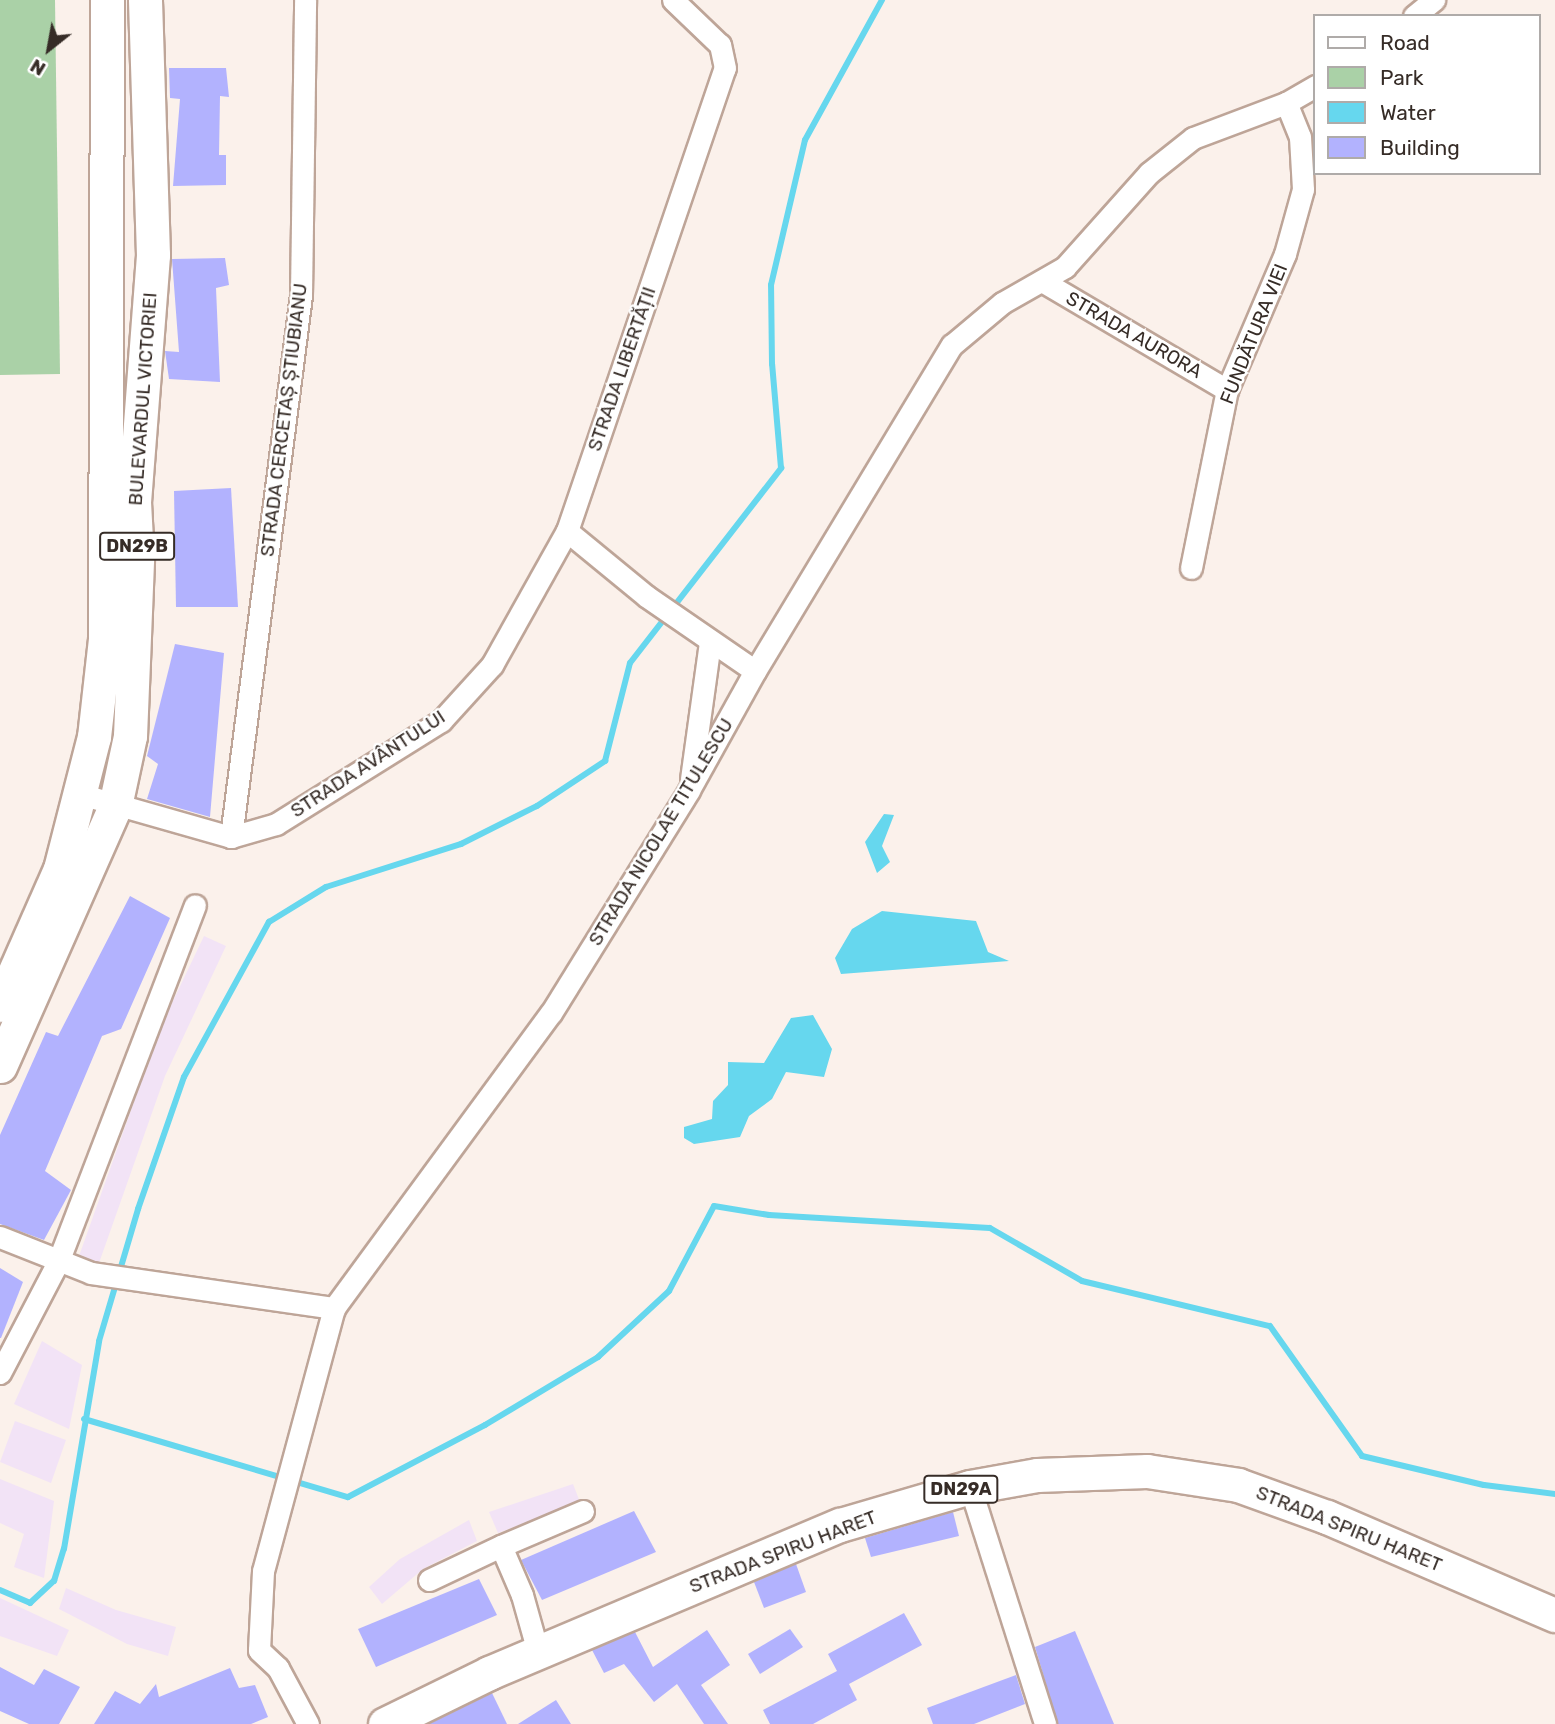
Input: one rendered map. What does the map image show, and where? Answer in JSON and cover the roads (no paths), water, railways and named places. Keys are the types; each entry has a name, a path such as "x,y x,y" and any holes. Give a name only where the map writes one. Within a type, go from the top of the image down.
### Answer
{"main road":[{"name":"BULEVARDUL VICTORIEI","path":"0,1005 60,869 94,737 106,639 107,0"},
{"name":"BULEVARDUL VICTORIEI","path":"0,1066 115,806 130,736 138,559 134,502 153,255 145,0"},
{"name":"STRADA SPIRU HARET","path":"385,1724 538,1652 840,1525 970,1487 1037,1475 1147,1471 1238,1485 1327,1517 1555,1615"}],"street":[{"name":"STRADA CERCETAȘ ȘTIUBIANU","path":"231,837 301,295 305,0"},
{"name":"STRADA LIBERTĂȚII","path":"567,531 725,68 720,45 708,29 673,0"},
{"path":"1416,14 1434,0"},
{"name":"STRADA NICOLAE TITULESCU","path":"308,1724 278,1668 259,1650 263,1571 296,1439 334,1308 551,1013 689,790 755,671 952,345 1002,303 1065,267 1149,173 1193,138 1286,103 1314,87"},
{"name":"FUNDĂTURA VIEI","path":"1191,568 1227,390 1285,254 1303,189 1300,137 1286,103"},
{"name":"STRADA AURORA","path":"1042,281 1227,390"},
{"path":"567,531 646,596 755,671"},
{"name":"STRADA AVÂNTULUI","path":"231,837 276,824 442,721 492,665 567,531"},
{"path":"689,790 710,642"},
{"path":"80,794 231,837"},
{"path":"0,1373 58,1262 195,905"},
{"path":"0,1237 91,1273 334,1308"},
{"path":"970,1487 1045,1724"},
{"path":"429,1580 583,1511"},
{"path":"501,1546 522,1595 538,1652"}],"water":[{"path":"884,814 894,815 882,846 890,862 877,873 865,842"},
{"path":"882,911 976,921 988,952 1009,961 841,974 835,958 852,929"},
{"path":"813,1015 832,1049 824,1077 786,1072 772,1099 749,1116 740,1137 694,1144 684,1138 684,1127 712,1119 713,1101 728,1085 728,1062 764,1063 791,1018"}],"waterway":[{"path":"0,1590 30,1603 54,1581 64,1549 99,1341 138,1209 184,1077 269,922 326,887 461,844 537,806 605,761 630,663 781,468 772,364 771,285 805,140 882,0"},
{"path":"84,1419 348,1497 485,1425 598,1357 669,1291 714,1206 769,1215 990,1228 1082,1281 1270,1326 1362,1456 1484,1485 1555,1494"}]}
